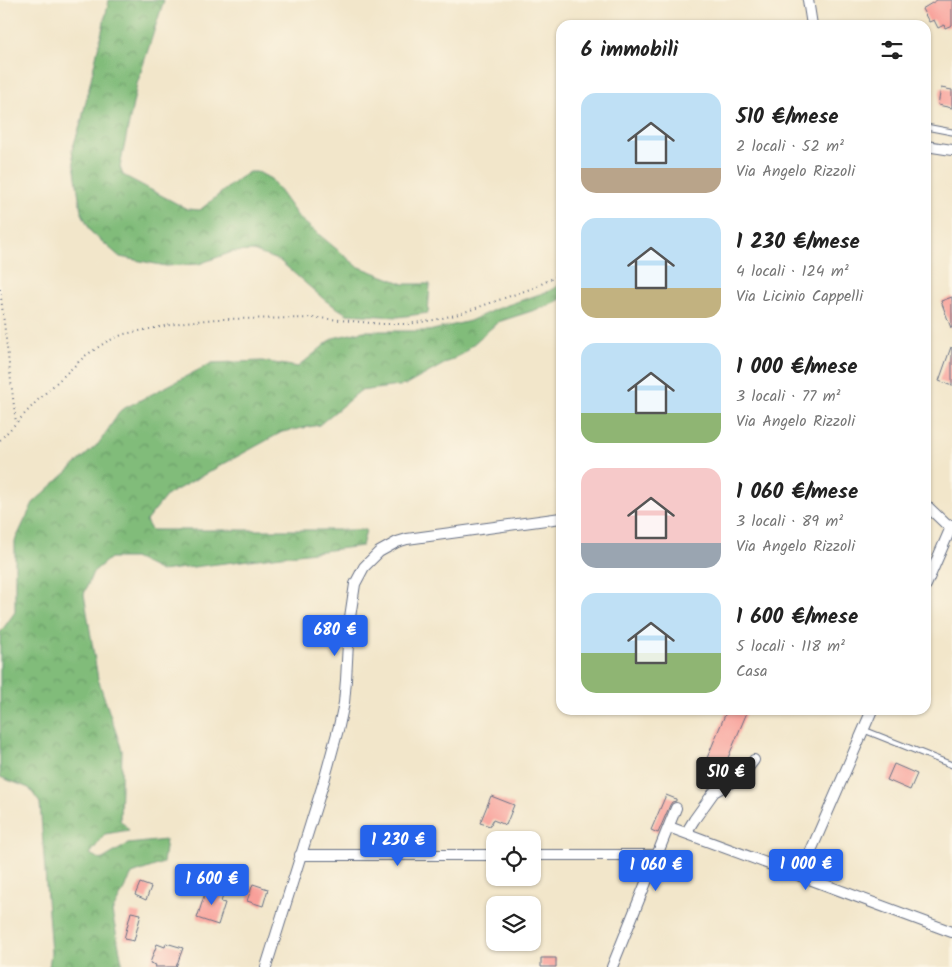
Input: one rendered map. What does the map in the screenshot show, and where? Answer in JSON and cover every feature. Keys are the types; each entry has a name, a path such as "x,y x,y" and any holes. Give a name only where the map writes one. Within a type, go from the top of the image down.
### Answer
{"street":[{"path":"808,0 811,20"},
{"path":"931,147 952,150"},
{"path":"931,509 951,527 931,573"},
{"path":"266,967 324,781 339,726 344,703 349,624 353,594 355,584 364,567 387,547 407,539 556,519"},
{"path":"800,876 870,715"},
{"path":"686,833 714,792 741,777 754,760"},
{"path":"612,967 676,808"},
{"path":"669,827 952,932"},
{"path":"300,855 486,855"},
{"path":"541,855 658,855"}],"lane":[{"path":"931,128 952,132"},
{"path":"864,730 952,765"}],"path":[{"path":"0,440 38,400 85,356 106,342 132,332 185,322 217,319 319,318 382,324 408,324 459,314 524,291 556,276"},
{"path":"0,289 16,423"}],"green space":[{"path":"109,0 164,0 137,84 120,167 123,175 187,209 200,210 238,179 249,172 258,172 271,179 299,218 357,266 404,284 430,284 428,313 398,317 347,314 326,301 280,261 253,251 232,252 199,264 166,266 120,257 91,232 81,211 72,150 81,123"},
{"path":"556,287 556,302 498,322 462,354 406,385 360,391 319,425 282,432 167,495 146,521 151,530 366,530 362,546 161,571 134,558 110,558 93,572 84,594 98,679 122,750 120,820 129,830 105,834 90,854 101,860 128,844 166,840 163,863 132,874 112,912 123,967 49,967 51,953 40,803 29,788 0,777 0,633 15,612 15,541 33,503 99,443 121,410 212,363 262,361 298,367 333,338 364,331 429,331 470,321 496,309"}],"building":[{"path":"937,0 952,0 952,25 945,28 944,25 938,28 934,20 928,20 922,9"},
{"path":"941,88 952,90 952,108 938,105"},
{"path":"952,297 952,328 951,328 941,301"},
{"path":"952,348 952,386 939,381"},
{"path":"725,715 746,715 725,765 707,758"},
{"path":"894,764 917,774 910,790 887,780"},
{"path":"666,795 676,799 676,801 670,805 658,833 651,830"},
{"path":"491,796 514,805 506,825 493,820 490,826 480,823"},
{"path":"140,883 151,887 146,900 135,895"},
{"path":"253,884 268,889 263,906 247,901"},
{"path":"207,887 224,892 221,902 225,903 218,925 197,918"},
{"path":"131,912 141,914 134,941 124,939"},
{"path":"166,943 183,948 176,967 155,967 156,965 150,963 157,944 165,947"},
{"path":"541,958 556,958 556,967 541,967"}]}
